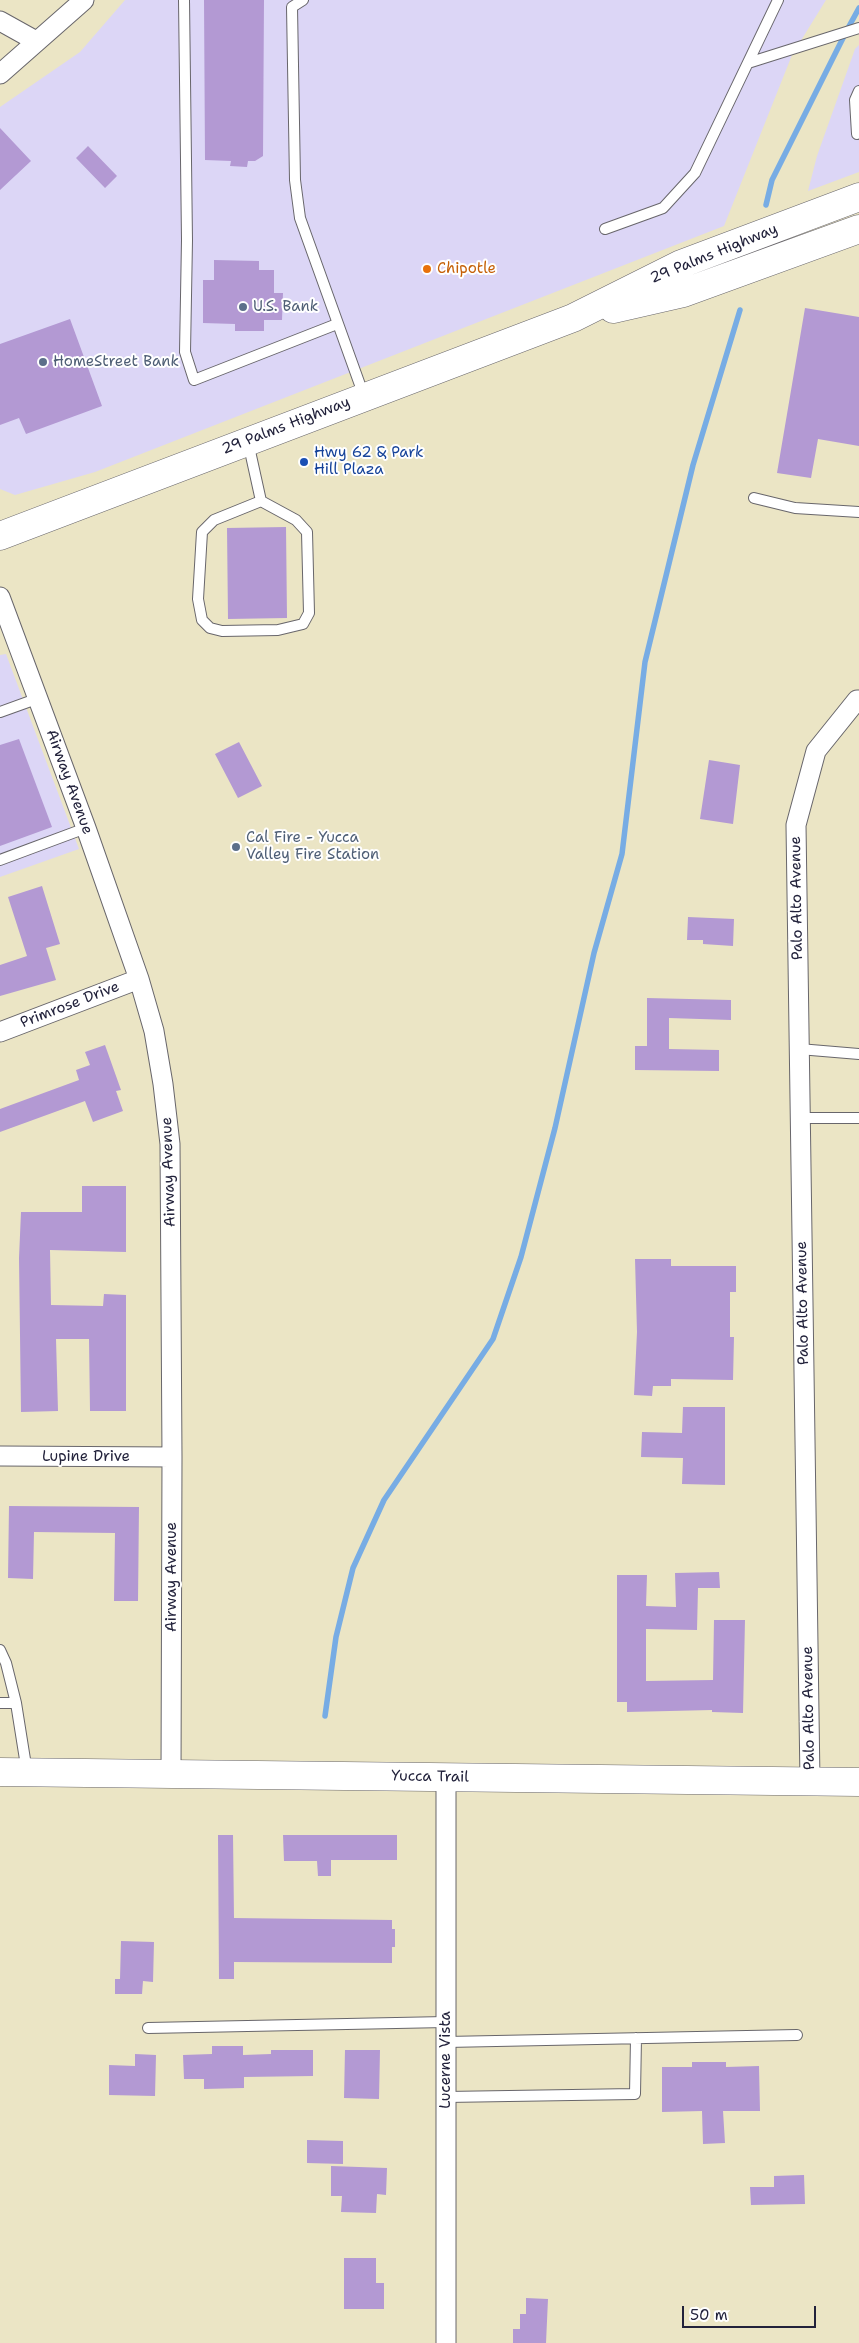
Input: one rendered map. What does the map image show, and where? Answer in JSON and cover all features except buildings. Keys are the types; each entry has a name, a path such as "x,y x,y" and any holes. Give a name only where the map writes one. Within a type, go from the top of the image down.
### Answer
{"main road":[{"name":"29 Palms Highway","path":"0,536 573,318 681,264 859,197"},
{"name":"29 Palms Highway","path":"573,318 683,293 859,229"},
{"name":"Yucca Trail","path":"0,1772 859,1782"}],"street":[{"path":"0,74 84,0"},
{"path":"0,21 36,41"},
{"name":"Airway Avenue","path":"0,598 5,622 39,698 140,979 154,1031 163,1084 170,1144 172,1457 171,1774"},
{"name":"Palo Alto Avenue","path":"810,1781 796,825 816,751 857,700 859,700"},
{"name":"Primrose Drive","path":"0,1032 140,979"},
{"name":"Lupine Drive","path":"0,1456 172,1457"},
{"name":"Lucerne Vista","path":"446,1777 446,2343"}],"lane":[{"path":"184,0 187,222 185,352 194,380 337,324"},
{"path":"303,0 292,6 296,190 300,218 364,396"},
{"path":"605,229 663,208 694,173 778,0"},
{"path":"748,63 859,28"},
{"path":"858,134 855,100 859,91"},
{"path":"248,441 261,501 296,520 308,532 309,614 303,624 278,630 222,631 210,628 202,620 198,599 202,532 214,520 261,501"},
{"path":"754,498 795,508 859,512"},
{"path":"0,712 39,698"},
{"path":"0,860 86,828"},
{"path":"799,1049 859,1054"},
{"path":"800,1118 859,1118"},
{"path":"0,1650 6,1663 16,1703 27,1772"},
{"path":"0,1703 16,1703"},
{"path":"148,2028 446,2022"},
{"path":"446,2042 797,2035"},
{"path":"446,2097 635,2094 636,2038"}],"shaded area":[{"path":"125,0 826,0 792,55 724,226 95,472 15,495 0,489 0,107 80,52"},
{"path":"859,45 859,172 808,191 817,156 855,49"},
{"path":"6,654 79,849 0,877 0,655"}],"waterway":[{"path":"847,30 859,8"},
{"path":"766,205 772,180 845,34"},
{"path":"325,1716 336,1637 353,1568 384,1500 493,1339 521,1257 555,1128 594,953 622,854 645,662 693,465 740,310"}],"place":[{"name":"Chipotle","path":"427,269"},
{"name":"U.S. Bank","path":"243,307"},
{"name":"HomeStreet Bank","path":"43,362"},
{"name":"Hwy 62 & Park Hill Plaza","path":"304,462"},
{"name":"Cal Fire - Yucca Valley Fire Station","path":"236,847"}]}
